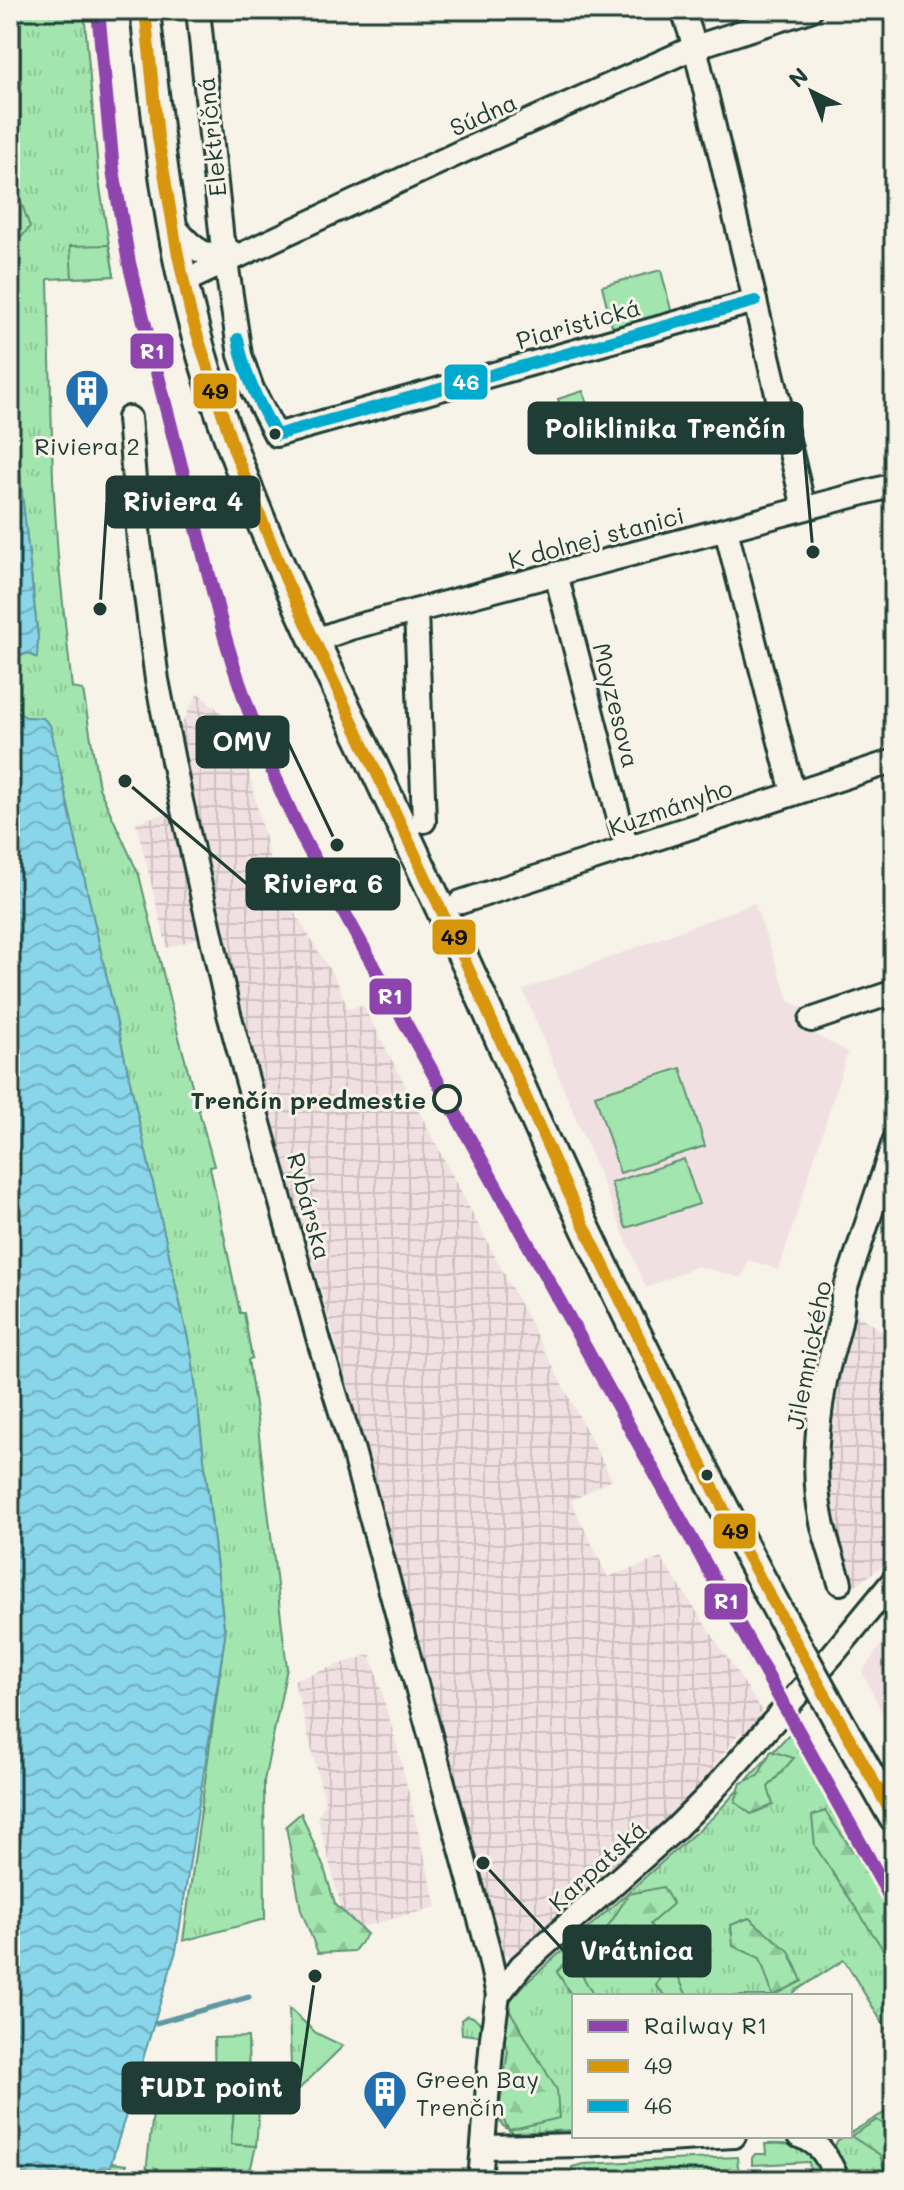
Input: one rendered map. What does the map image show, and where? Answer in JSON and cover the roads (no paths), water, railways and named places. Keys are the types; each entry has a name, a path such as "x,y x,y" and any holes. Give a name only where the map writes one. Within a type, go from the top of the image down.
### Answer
{"main road":[{"name":"Električná","path":"145,10 158,137 183,282 199,344 234,450 276,557 465,961 581,1219 742,1546 894,1818"}],"street":[{"name":"Električná","path":"198,10 222,241 232,259 240,355 252,389 276,435"},
{"path":"683,10 695,47 804,508"},
{"name":"Súdna","path":"183,282 695,47 810,10"},
{"path":"172,223 193,248 206,255 232,259"},
{"name":"Piaristická","path":"276,435 755,301"},
{"name":"Rybárska","path":"129,418 142,566 157,680 229,1014 319,1341 353,1451 498,1995"},
{"name":"K dolnej stanici","path":"313,641 350,628 894,485"},
{"path":"726,530 793,793"},
{"name":"Moyzesova","path":"556,574 627,849"},
{"path":"416,611 424,821"},
{"name":"Kuzmányho","path":"461,902 894,761"},
{"path":"811,1020 894,992"},
{"name":"Jilemnického","path":"840,1583 818,1501 820,1406 843,1296 894,1142"},
{"name":"Karpatská","path":"498,1995 526,1962 708,1796 894,1580"},
{"path":"480,2180 498,1995"},
{"path":"483,2147 697,2138"},
{"path":"806,2138 813,2140 826,2157 838,2180"}],"water":[{"path":"10,303 16,439 38,638 37,658 28,653 20,656 11,673 14,708 25,717 43,718 50,725 192,1357 225,1636 176,1951 106,2180 10,2180"}],"waterway":[{"path":"156,2023 249,1997"}],"rail line":[{"name":"R1","path":"98,10 113,170 129,263 224,634 250,715 271,767 306,844 894,1904"}],"place":[{"name":"Riviera 2","path":"87,430"},
{"name":"Poliklinika Trenčín","path":"813,552"},
{"name":"Riviera 4","path":"100,609"},
{"name":"Riviera 6","path":"125,781"},
{"name":"OMV","path":"337,845"},
{"name":"Trenčín predmestie","path":"447,1099"},
{"name":"Vrátnica","path":"483,1863"},
{"name":"FUDI point","path":"315,1976"},
{"name":"Green Bay Trenčín","path":"385,2131"}]}
